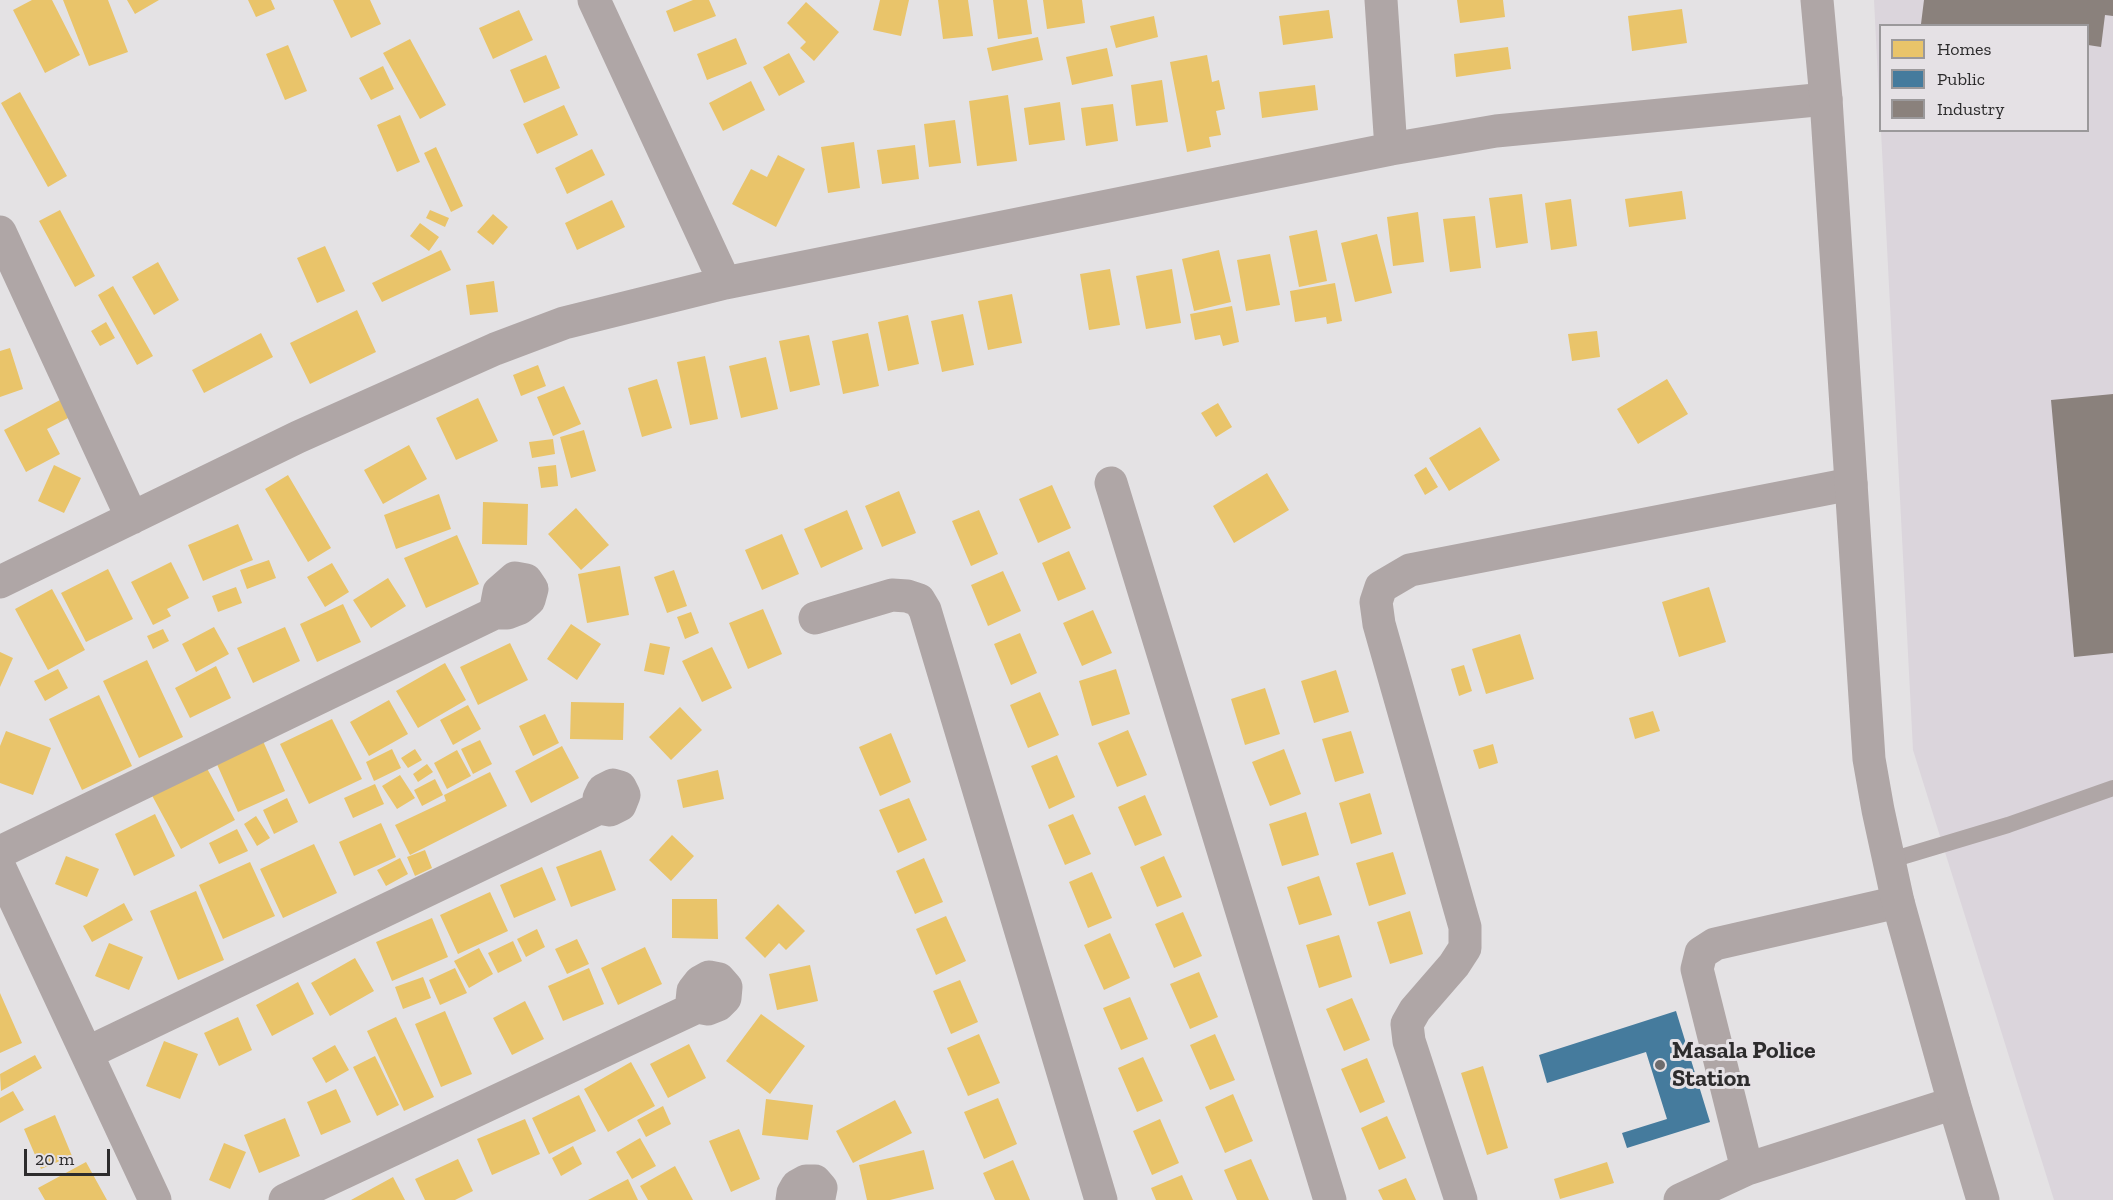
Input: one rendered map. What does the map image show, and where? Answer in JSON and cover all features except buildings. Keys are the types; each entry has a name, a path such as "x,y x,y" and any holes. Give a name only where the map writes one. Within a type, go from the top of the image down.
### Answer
{"street":[{"path":"594,0 725,283"},
{"path":"1381,0 1391,149"},
{"path":"1817,0 1826,99 1869,759 1898,902 1953,1103 1983,1200"},
{"path":"0,582 298,437 495,349 564,323 725,283 1391,149 1496,130 1826,99"},
{"path":"0,232 132,518"},
{"path":"1111,483 1330,1200"},
{"path":"1461,1200 1409,1041 1407,1024 1415,1010 1454,965 1465,948 1465,927 1379,624 1376,602 1381,587 1410,570 1851,484"},
{"path":"815,618 892,595 919,600 925,610 1101,1200"},
{"path":"0,852 495,613"},
{"path":"87,1053 599,808"},
{"path":"0,868 155,1200"},
{"path":"1747,1169 1697,969 1701,953 1715,944 1898,902"},
{"path":"285,1200 697,1007"},
{"path":"1680,1200 1747,1169 1953,1103"},
{"path":"792,1200 797,1186 806,1181 815,1181 821,1188 819,1198 816,1200"}],"lane":[{"path":"1888,861 2008,825 2113,788"}],"shaded area":[{"path":"1874,0 2113,0 2113,1200 2054,1200 1913,750 1881,132 2089,132 2089,24 1879,24 1879,99"}],"place":[{"name":"Masala Police Station","path":"1660,1065"}]}
